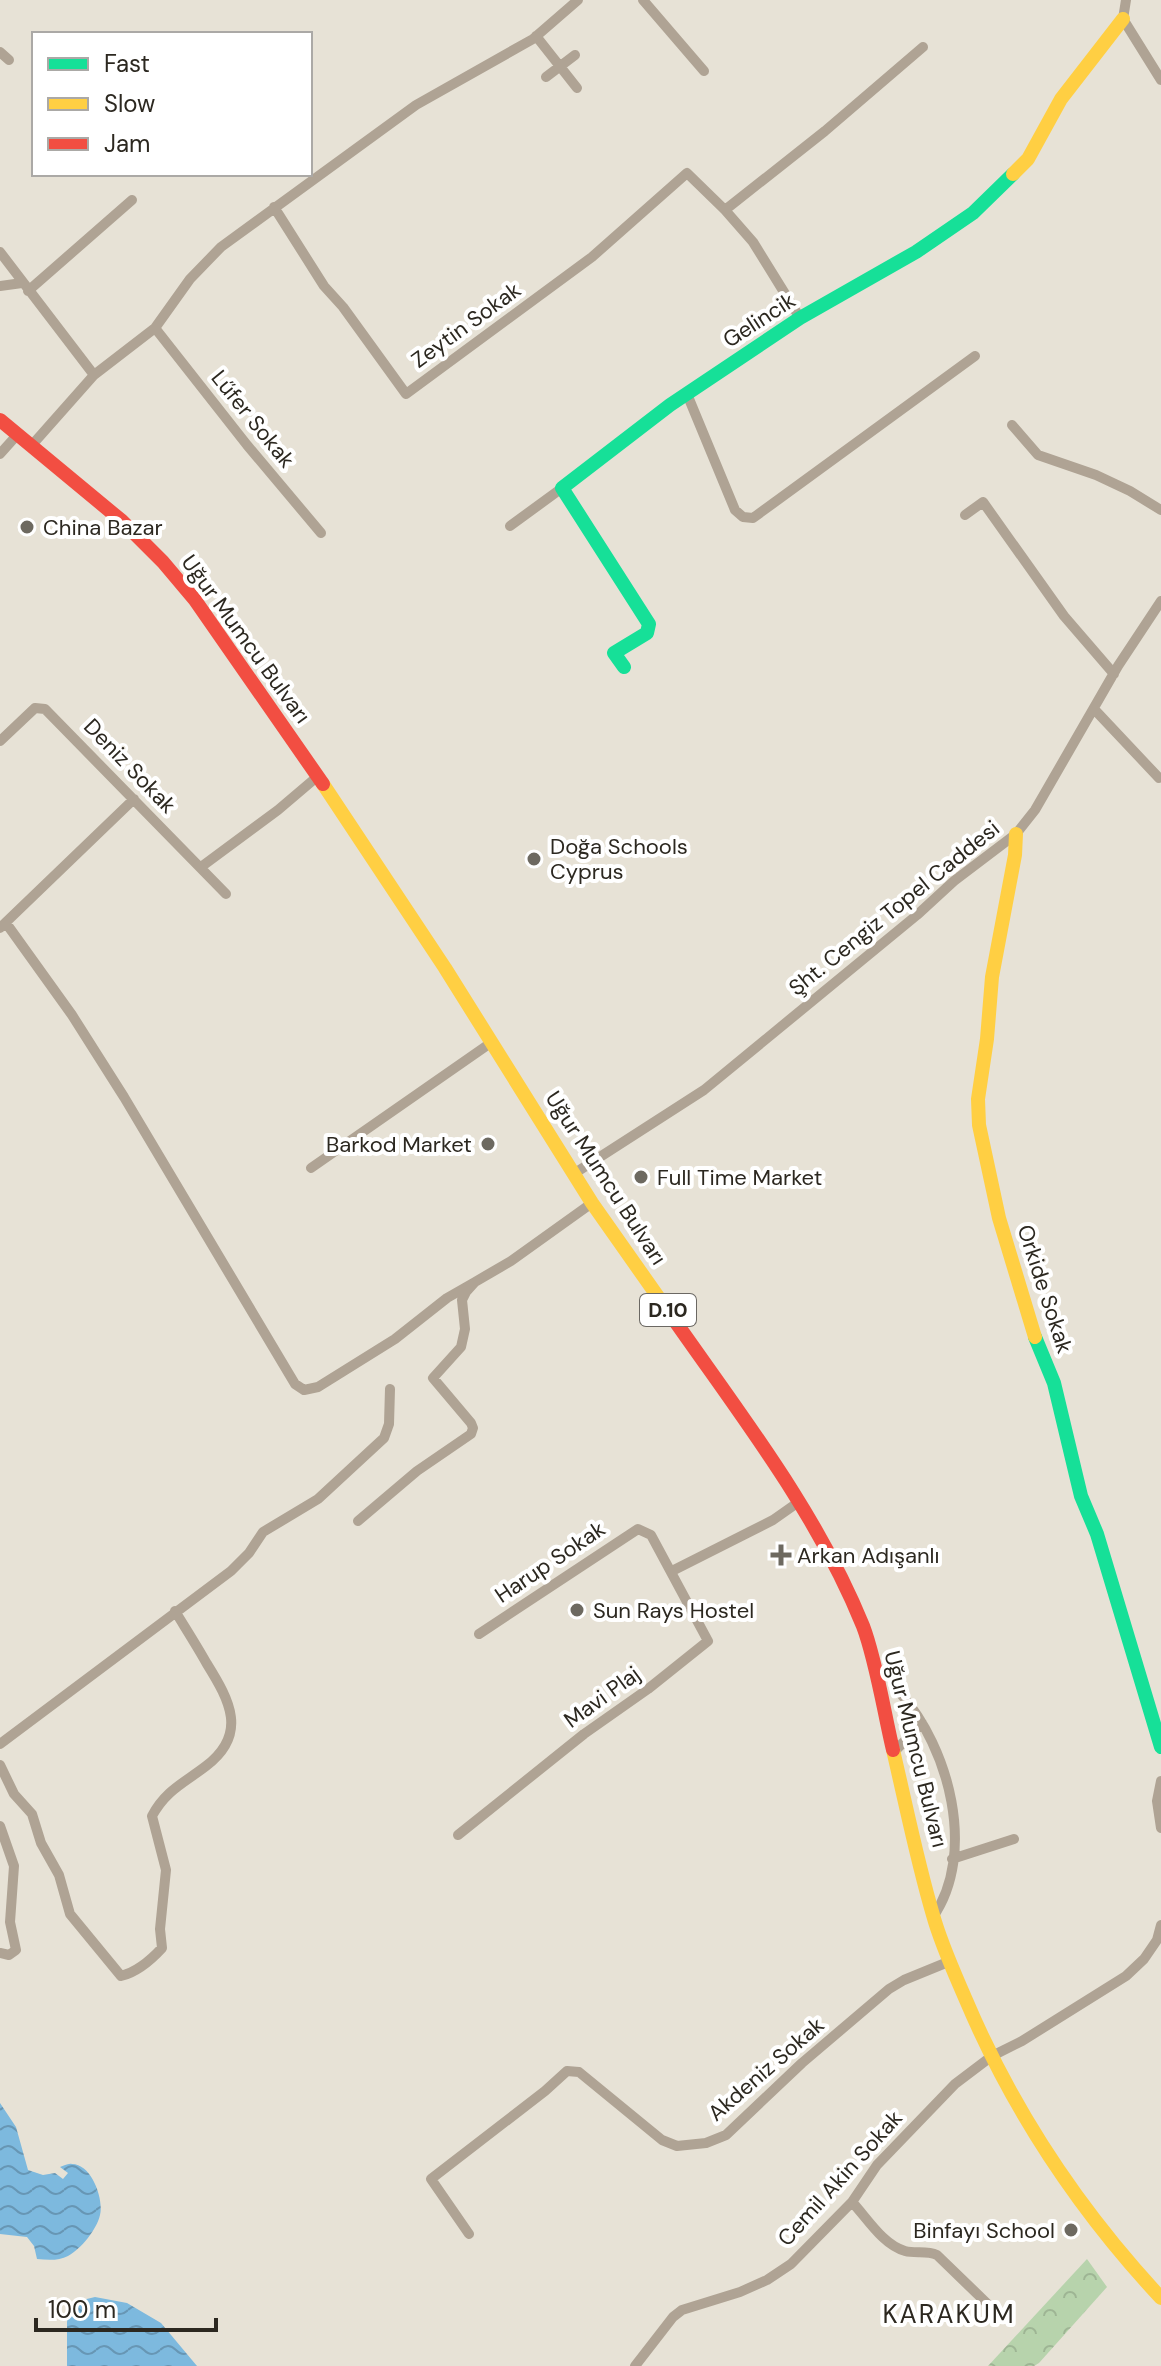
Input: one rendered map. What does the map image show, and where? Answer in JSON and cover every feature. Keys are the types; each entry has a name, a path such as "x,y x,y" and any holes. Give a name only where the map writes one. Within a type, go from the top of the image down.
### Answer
{"main road":[{"name":"Gelincik","path":"562,488 687,394 800,318 916,252 994,196 1028,159 1061,99 1123,19"},
{"name":"Uğur Mumcu Bulvarı","path":"0,420 122,521 195,600 318,776 492,1042 592,1203 800,1501 864,1629 933,1917 948,1962 992,2056 1065,2180 1101,2230 1161,2298"},
{"path":"562,488 649,624 647,633 614,653 624,667"},
{"name":"Orkide Sokak","path":"1016,834 1015,855 992,977 978,1099 979,1125 999,1218 1032,1329 1054,1383 1081,1496 1097,1534 1161,1747"}],"street":[{"path":"32,445 94,375 155,328 190,279 221,247 416,105 536,36 578,0"},
{"path":"643,0 704,71"},
{"path":"1126,0 1123,19 1160,75"},
{"path":"536,36 577,88"},
{"path":"800,318 753,242 725,210 825,131 923,47"},
{"path":"546,77 575,55"},
{"name":"Zeytin Sokak","path":"274,207 324,286 343,307 406,394 592,257 687,173 725,210"},
{"path":"0,286 25,287 132,200"},
{"path":"0,252 94,375"},
{"name":"Lűfer Sokak","path":"155,328 321,533"},
{"path":"687,394 735,510 743,517 753,518 975,356"},
{"path":"1012,425 1038,455 1096,475 1161,510"},
{"path":"0,454 17,435"},
{"path":"510,526 562,488"},
{"path":"965,515 983,502 1064,616 1114,674"},
{"name":"Şht. Cengiz Topel Caddesi","path":"575,1173 704,1090 954,881 1016,834 1035,810 1114,674 1161,601"},
{"name":"Deniz Sokak","path":"0,741 35,708 45,709 226,894"},
{"path":"1094,709 1159,778"},
{"path":"201,867 318,776"},
{"path":"134,799 3,925 72,1015 295,1384 304,1390 318,1387 395,1339 447,1298 511,1261 592,1203"},
{"path":"311,1168 492,1042"},
{"path":"358,1521 417,1471 471,1434 471,1423 433,1378 461,1347 465,1329 462,1300 475,1282"},
{"path":"0,1744 231,1571 249,1553 263,1532 318,1499 384,1438 389,1424 390,1389"},
{"path":"672,1571 773,1520 800,1501"},
{"name":"Harup Sokak","path":"479,1634 633,1530 644,1530 651,1535 672,1571"},
{"name":"Mavi Plaj","path":"458,1835 584,1734 708,1641 672,1571"},
{"path":"0,1765 14,1794 32,1814 41,1843 59,1875 70,1914 121,1976 128,1975 152,1959 162,1948 160,1929 166,1870 152,1816 167,1793 214,1760 224,1748 230,1736 232,1711 175,1611"},
{"path":"900,1693 922,1723 947,1775 955,1815 946,1899 933,1917"},
{"path":"894,1752 922,1723"},
{"path":"1161,1781 1157,1801 1161,1828"},
{"path":"0,1826 14,1866 10,1922 16,1950 9,1955 0,1953"},
{"path":"952,1859 1014,1839"},
{"name":"Cemil Akin Sokak","path":"635,2366 682,2310 740,2292 767,2280 791,2264 852,2202 877,2165 955,2084 992,2056 1022,2041 1126,1976 1144,1959 1157,1940 1161,1925"},
{"name":"Akdeniz Sokak","path":"469,2234 431,2179 567,2071 579,2072 662,2140 677,2146 706,2143 726,2135 802,2063 889,1989 948,1962"},
{"path":"852,2202 893,2246 908,2252 937,2255 1000,2316"}],"green space":[{"path":"1087,2259 1107,2287 1039,2363 1034,2366 988,2366"}],"water":[{"path":"0,2103 16,2127 28,2170 43,2175 55,2173 63,2179 68,2173 60,2167 72,2164 85,2170 95,2184 101,2209 98,2220 83,2244 64,2258 37,2259 34,2246 27,2237 0,2234"},
{"path":"95,2297 127,2303 161,2323 197,2366 67,2366 70,2303"}],"traffic: fast":[{"path":"624,667 614,653 647,633 649,624 562,488 670,405 800,318 916,252 973,213 1013,174"},
{"path":"1035,1337 1054,1383 1081,1496 1097,1534 1161,1747"}],"traffic: slow":[{"path":"1013,174 1028,159 1061,99 1123,19"},
{"path":"323,784 445,968 592,1203 668,1311"},
{"path":"1016,834 1015,855 992,977 978,1099 979,1125 999,1218 1035,1337"},
{"path":"893,1750 936,1926 985,2041 1050,2158 1103,2230 1161,2298"}],"traffic: jam":[{"path":"0,420 122,521 163,562 195,600 323,784"},
{"path":"668,1311 748,1424 823,1542 868,1640 893,1750"}],"place":[{"name":"China Bazar","path":"27,527"},
{"name":"Doğa Schools Cyprus","path":"534,859"},
{"name":"Barkod Market","path":"488,1144"},
{"name":"Full Time Market","path":"641,1177"},
{"name":"Arkan Adışanlı","path":"781,1555"},
{"name":"Sun Rays Hostel","path":"577,1610"},
{"name":"Binfayı School","path":"1071,2230"}],"district":[{"name":"KARAKUM","path":"949,2314"}]}
